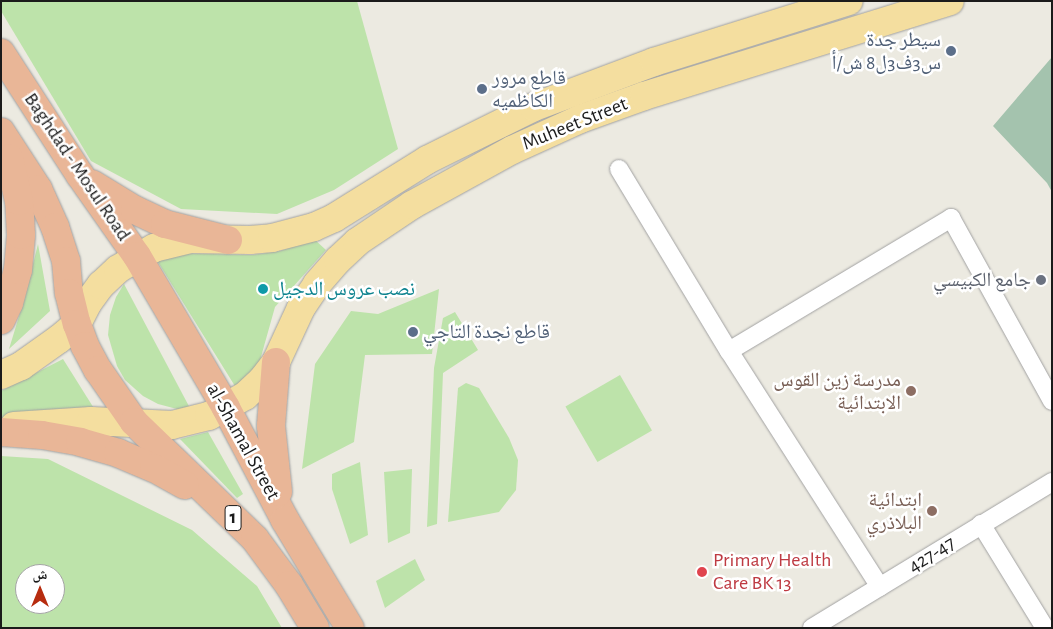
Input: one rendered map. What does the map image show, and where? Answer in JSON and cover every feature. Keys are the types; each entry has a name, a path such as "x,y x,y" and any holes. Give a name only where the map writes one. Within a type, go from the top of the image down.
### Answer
{"highway":[{"name":"Baghdad - Mosul Road","path":"1,53 80,175 137,256"},
{"name":"1","path":"1,132 38,189 58,235 66,260 69,293 77,324 98,370 134,422 244,527 269,556 315,628"},
{"path":"1,137 12,168 18,193 21,236 18,270 9,303 1,320"},
{"path":"80,175 106,194 165,224 228,240"},
{"name":"al-Shamal Street","path":"137,256 226,408 285,520 350,628"},
{"path":"276,362 272,434 278,489 285,520"},
{"path":"1,432 42,435 80,442 118,453 154,468 189,486 222,508"}],"main road":[{"name":"Muheet Street","path":"77,324 87,304 101,285 118,269 137,256 163,245 190,238 228,240 272,238 314,227 334,218 427,160 534,107 654,62 849,1"},
{"name":"Muheet Street","path":"1,427 91,421 172,425 209,416 245,396 262,380 276,362 300,308 317,284 357,242 412,205 512,150 580,119 644,96 950,1"},
{"path":"1,376 41,354 77,324"}],"street":[{"path":"619,169 729,351 880,587"},
{"path":"729,351 951,218 1052,401"},
{"name":"427-47","path":"812,628 1052,482"},
{"path":"982,524 1045,628"}],"green space":[{"path":"1,1 357,1 398,149 334,190 277,214 181,209 91,161 1,11"},
{"path":"1052,57 1052,192 1047,183 993,126"},
{"path":"314,239 326,250 275,307 259,364 238,391 156,259 173,253 252,255 280,251"},
{"path":"38,244 50,311 9,349 24,300"},
{"path":"124,284 191,410 177,409 158,404 143,396 125,380 117,366 108,335 110,315 116,297"},
{"path":"439,289 432,354 365,355 354,442 302,469 315,364 351,311 378,314"},
{"path":"455,312 478,350 443,373 437,524 427,527 434,368 443,318"},
{"path":"63,359 95,410 1,419 1,391"},
{"path":"620,375 652,430 597,462 565,407"},
{"path":"466,383 479,388 509,438 518,460 516,490 499,512 448,522 458,388"},
{"path":"208,432 243,494 237,498 180,439"},
{"path":"1,456 48,459 192,530 257,586 282,628 1,628"},
{"path":"360,462 368,535 350,544 332,489 332,474"},
{"path":"412,469 410,533 388,543 384,472"},
{"path":"415,559 425,580 385,608 376,581"}],"place":[{"name":"سيطر جدة س3ف3ل8 ش/أ","path":"951,51"},
{"name":"قاطع مرور الكاظميه","path":"482,89"},
{"name":"جامع الكبيسي","path":"1041,280"},
{"name":"نصب عروس الدجيل","path":"263,289"},
{"name":"قاطع نجدة التاجي","path":"413,332"},
{"name":"مدرسة زين القوس الابتدائية","path":"911,391"},
{"name":"ابتدائية البلاذري","path":"932,511"},
{"name":"Primary Health Care BK 13","path":"702,572"}]}
